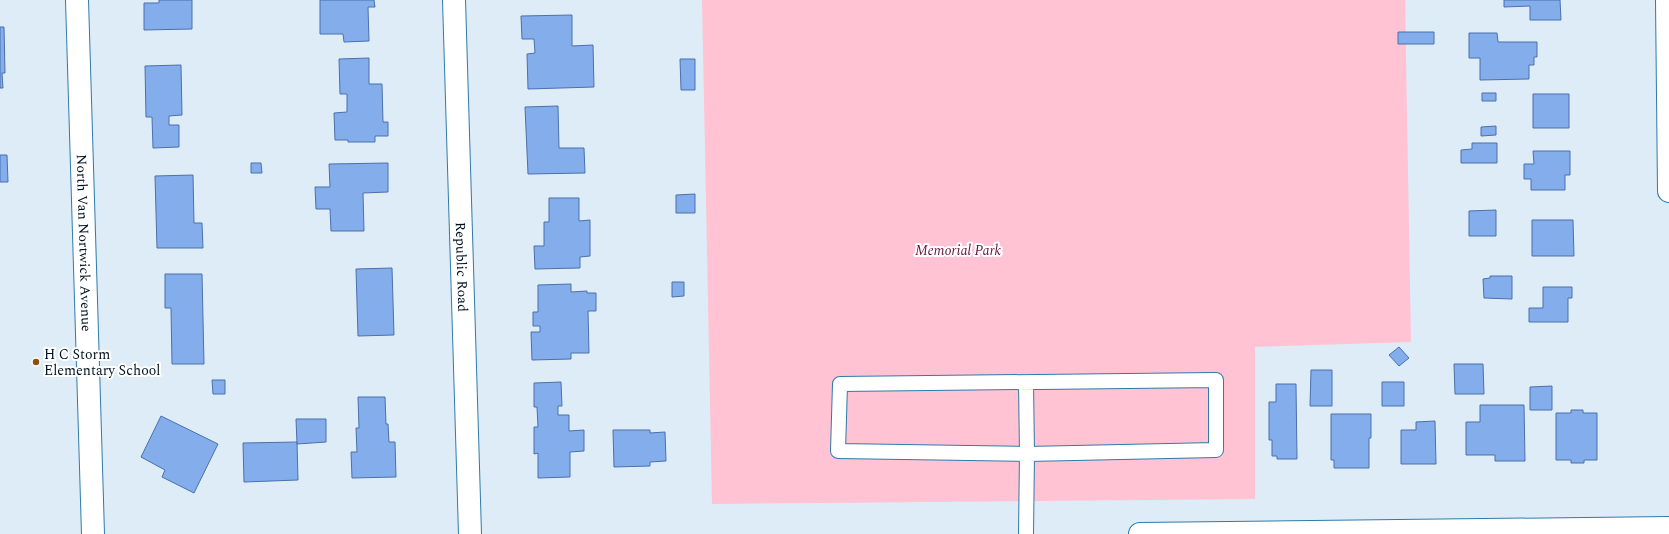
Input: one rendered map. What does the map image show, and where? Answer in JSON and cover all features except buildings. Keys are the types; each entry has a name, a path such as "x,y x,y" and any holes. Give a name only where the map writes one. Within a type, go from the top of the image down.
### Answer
{"street":[{"name":"North Van Nortwick Avenue","path":"77,0 93,534"},
{"name":"Republic Road","path":"454,0 470,534"},
{"path":"1667,0 1669,191"},
{"path":"1140,534 1669,528"}],"lane":[{"path":"1216,380 1216,450 1027,454 838,451 840,384 1216,380"},
{"path":"1026,383 1026,534"}],"green space":[{"name":"Memorial Park","path":"702,0 1405,0 1411,342 1255,347 1255,499 712,504"}],"place":[{"name":"H C Storm Elementary School","path":"36,362"}]}
